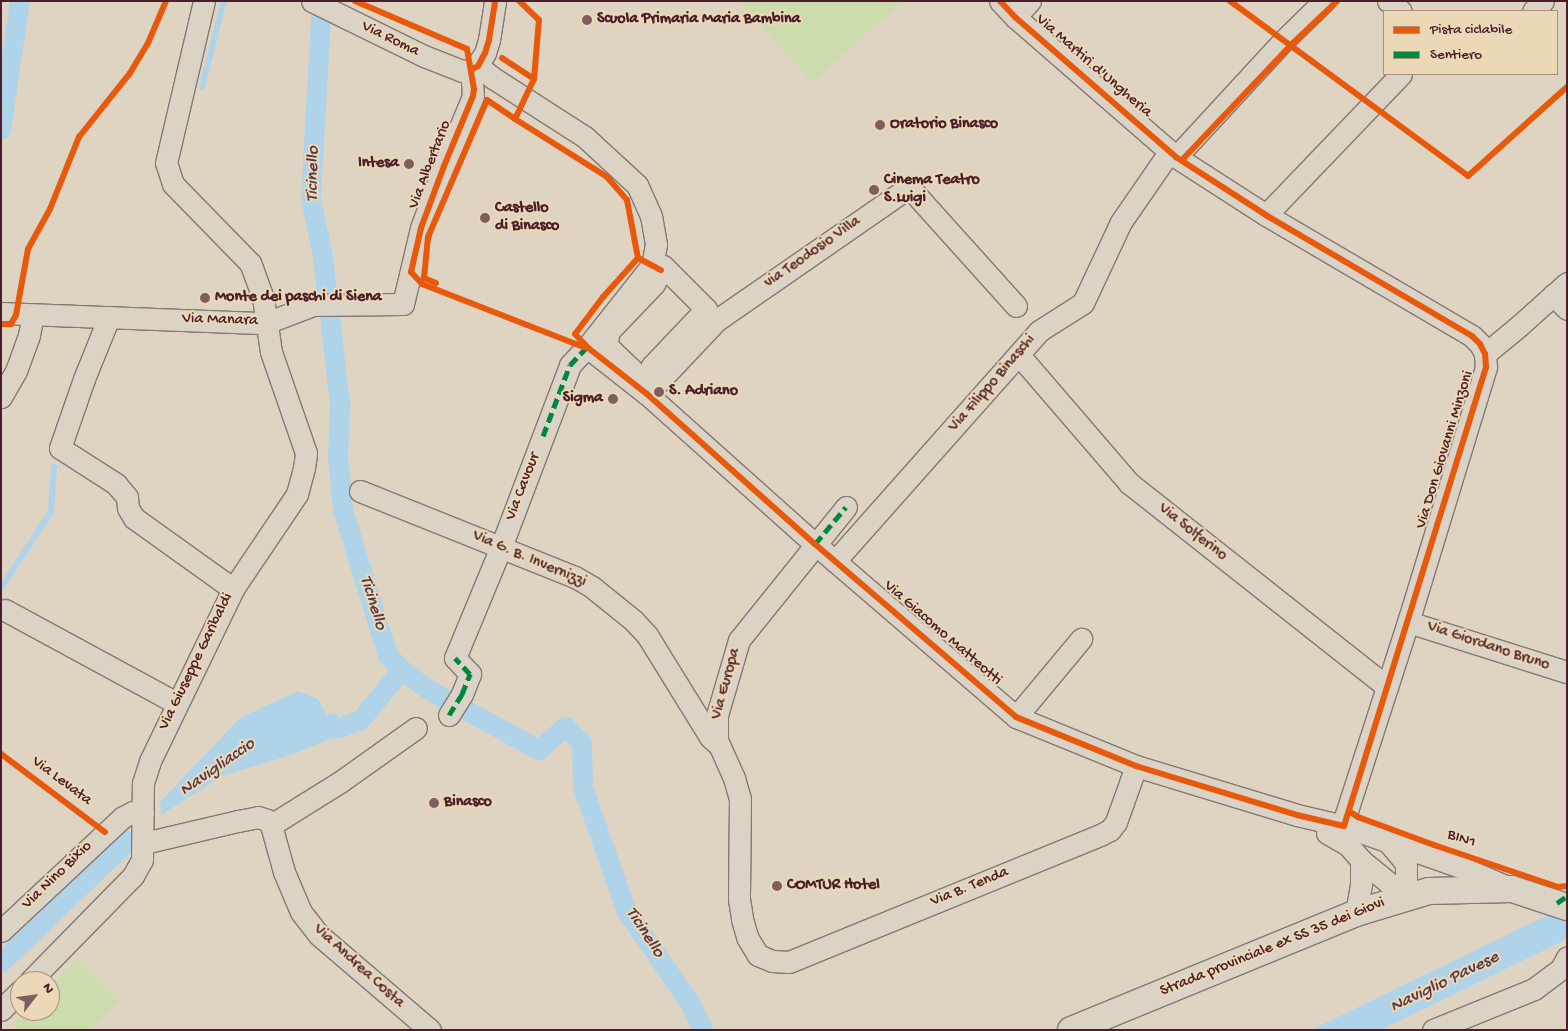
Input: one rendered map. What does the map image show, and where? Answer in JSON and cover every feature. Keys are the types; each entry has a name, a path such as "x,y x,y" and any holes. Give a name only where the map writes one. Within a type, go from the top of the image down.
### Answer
{"main road":[{"name":"Strada provinciale ex SS 35 dei Giovi","path":"1071,1030 1356,913 1429,891 1512,889 1567,907"}],"street":[{"name":"Via Giuseppe Garibaldi","path":"40,971 133,876 142,860 146,776 176,703 233,589 297,494 306,453 271,352 263,298 250,263 172,184 166,162 204,1"},
{"name":"Via Roma","path":"312,1 452,69 474,68"},
{"path":"474,68 489,40 494,1"},
{"name":"Via Martiri d'Ungheria","path":"1000,1 1015,17 1173,154"},
{"path":"1015,17 1030,1"},
{"name":"Via Filippo Binaschi","path":"835,561 1039,331 1083,303 1121,222 1173,154 1324,1"},
{"path":"1388,1 1400,10"},
{"name":"Via Albertario","path":"411,272 421,228 473,96 474,68"},
{"name":"Via Cavour","path":"449,715 462,694 470,674 455,658 501,547 570,365 587,348 652,265 656,244 651,216 637,184 585,137 493,78 474,68"},
{"path":"1266,215 1401,75"},
{"name":"Via Don Giovanni Minzoni","path":"1173,154 1266,215 1472,336 1480,344 1484,354 1486,368 1341,833"},
{"name":"via Teodosio Villa","path":"647,394 717,320 909,187 1016,306"},
{"path":"663,266 706,309 652,366 659,372 646,383 608,347 606,340 609,331 654,284 663,266"},
{"name":"Via Manara","path":"1,313 266,323 313,305 403,304 411,272"},
{"path":"1484,354 1562,296"},
{"path":"1,397 16,371 29,336 33,315"},
{"path":"109,317 84,378 60,448 116,484 127,497 128,508 134,518 233,589"},
{"name":"Via Giacomo Matteotti","path":"587,348 647,394 815,544 1016,717 1136,766 1297,815 1341,833 1390,843 1462,868 1512,889"},
{"name":"Via Solferino","path":"1019,355 1129,483 1387,687"},
{"name":"Via G. B. Invernizzi","path":"360,491 575,577 616,605 647,635 710,737 719,745"},
{"name":"Via Europa","path":"763,959 753,948 742,919 739,899 740,799 734,778 719,745 716,727 723,690 739,640 846,507"},
{"path":"5,610 176,703"},
{"name":"Via Giordano Bruno","path":"1408,622 1566,669"},
{"path":"1016,717 1081,639"},
{"path":"685,695 699,700 706,699 723,690"},
{"path":"144,843 258,817 267,820 271,825 340,782 416,728"},
{"name":"Via B. Tenda","path":"763,959 781,963 789,962 1110,830 1116,822 1136,766"},
{"name":"Via Nino Bixio","path":"1,931 123,817 133,812 143,813"},
{"name":"Via Andrea Costa","path":"271,825 284,872 301,912 319,936 430,1030"},
{"name":"Via Giacomo Matteotti","path":"1341,833 1348,845 1361,860 1406,897"},
{"path":"1390,843 1406,863 1406,897"},
{"path":"1356,913 1361,884 1361,860"},
{"path":"1433,1030 1534,989 1561,969 1567,957"},
{"path":"1,1010 10,1001"}],"green space":[{"path":"739,1 903,1 812,83"},
{"path":"77,959 119,1001 91,1030 19,1030 13,1023 15,1021 60,1021 60,976"}],"water":[{"path":"298,691 318,699 327,715 337,713 338,718 327,722 329,725 337,722 341,734 294,754 222,776 161,815 160,802 240,718"},
{"name":"Naviglio Pavese","path":"1567,906 1567,939 1381,1030 1311,1030"}],"waterway":[{"path":"1,130 20,1"},
{"path":"202,87 224,1"},
{"name":"Ticinello","path":"322,1 311,199 323,257 340,403 338,457 343,510 388,655 402,670 427,689 539,750 565,727 582,743 583,787 626,910 690,1003 703,1030"},
{"path":"1,588 51,512 54,467"},
{"name":"Navigliaccio","path":"314,731 340,728 361,720 402,670"},
{"name":"Navigliaccio","path":"1,963 128,841"}],"marked path":[{"path":"543,436 570,365 587,347"},
{"path":"815,544 846,507"},
{"path":"449,715 462,694 470,674 455,658"},
{"path":"1557,903 1567,896"}],"cycle path":[{"path":"1,324 11,324 16,315 28,249 50,209 79,137 130,73 148,43 166,1"},
{"path":"355,1 467,49 474,89 473,96 421,228 411,272 422,284 584,347"},
{"path":"471,70 478,66 485,53 495,1"},
{"path":"502,58 534,79 539,20 519,1"},
{"path":"638,258 603,297 575,334 587,347 647,394 815,544 1016,717 1136,766 1297,815 1344,826 1486,367 1485,354 1480,344 1472,336 1266,215 1176,157 1015,17 1000,1"},
{"path":"1230,1 1468,176 1567,87"},
{"path":"1182,160 1291,45 1337,1"},
{"path":"436,283 424,278 428,237 487,100 515,119 534,79"},
{"path":"515,119 607,177 627,200 638,258 661,270"},
{"name":"Via Levata","path":"1,754 105,832"},
{"name":"BIN1","path":"1349,811 1358,817 1434,845 1558,887 1567,886"}],"place":[{"name":"Scuola Primaria Maria Bambina","path":"587,20"},
{"name":"Oratorio Binasco","path":"880,125"},
{"name":"Intesa","path":"409,164"},
{"name":"Cinema Teatro S.Luigi","path":"874,190"},
{"name":"Castello di Binasco","path":"485,218"},
{"name":"Monte dei paschi di Siena","path":"205,298"},
{"name":"S. Adriano","path":"659,392"},
{"name":"Sigma","path":"613,399"},
{"name":"Binasco","path":"434,803"},
{"name":"COMTUR Hotel","path":"777,886"}]}
